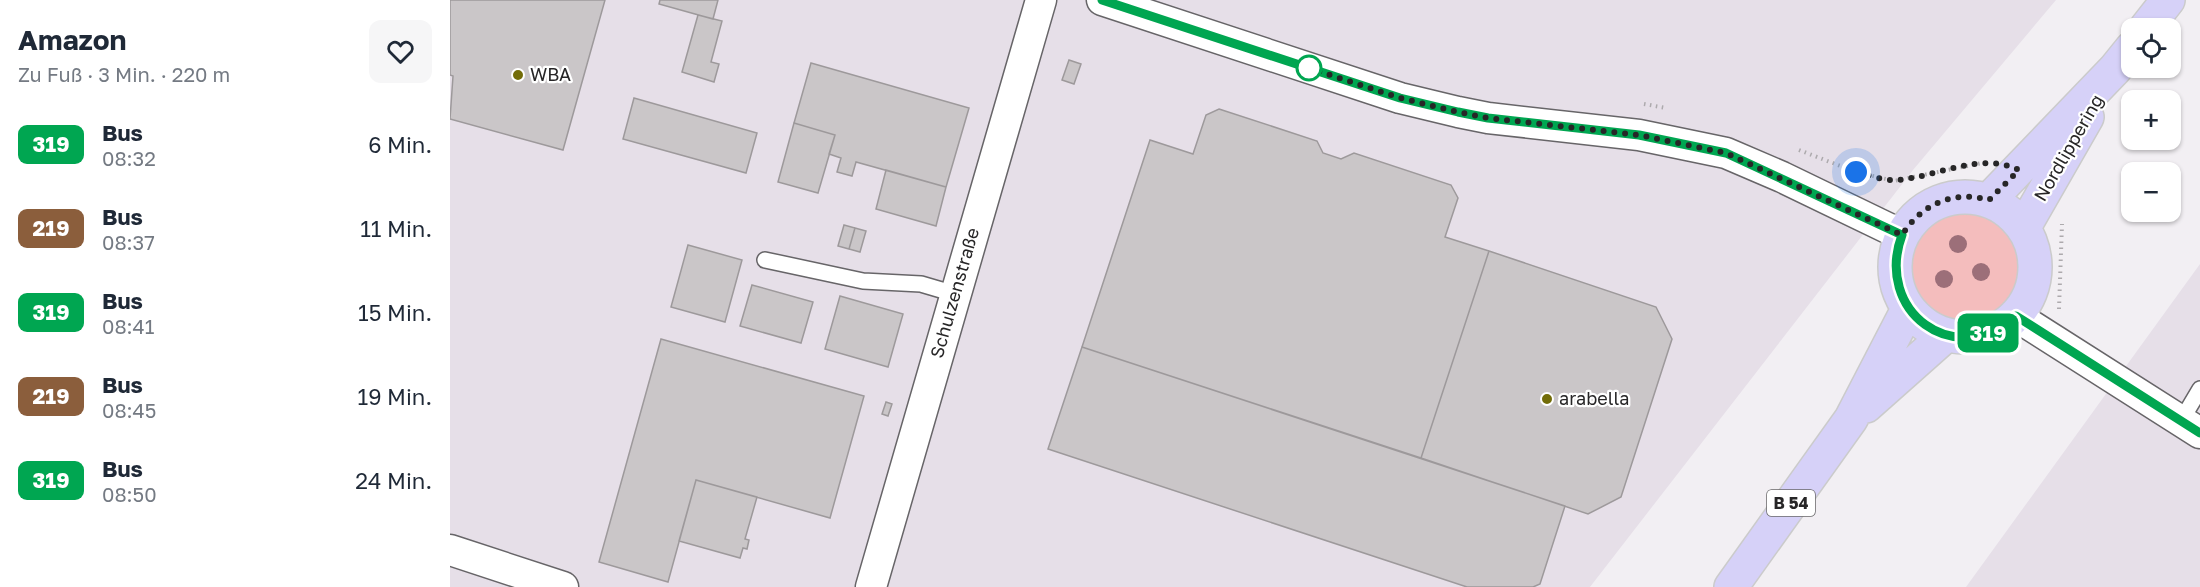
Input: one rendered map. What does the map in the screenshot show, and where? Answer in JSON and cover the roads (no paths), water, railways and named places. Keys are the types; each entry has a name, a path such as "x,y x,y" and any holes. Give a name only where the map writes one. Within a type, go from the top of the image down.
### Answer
{"main road":[{"path":"2154,18 2168,0"},
{"name":"Nordlippering","path":"1989,200 2121,60"},
{"name":"Nordlippering","path":"2024,227 2121,61"},
{"path":"1965,196 1989,200 2008,211 2024,227 2035,257 2035,276 2031,294 2016,316 1993,332 1976,337 1946,335 1924,324 1908,309 1896,283 1894,267 1896,250 1902,235 1916,216 1935,203 1965,196"},
{"name":"B 54","path":"1731,587 1851,419 1908,309"},
{"name":"B 54","path":"1851,419 1946,335"}],"street":[{"name":"Schulzenstraße","path":"871,587 1041,0"},
{"path":"1102,0 1389,94 1458,112 1488,118 1639,135 1726,153 1902,235"},
{"path":"2016,316 2191,427"},
{"path":"450,550 564,587"}],"lane":[{"path":"765,260 863,281 921,284 955,294"},
{"path":"2191,427 2200,389"}],"place":[{"name":"WBA","path":"518,75"},
{"name":"arabella","path":"1547,399"}]}
